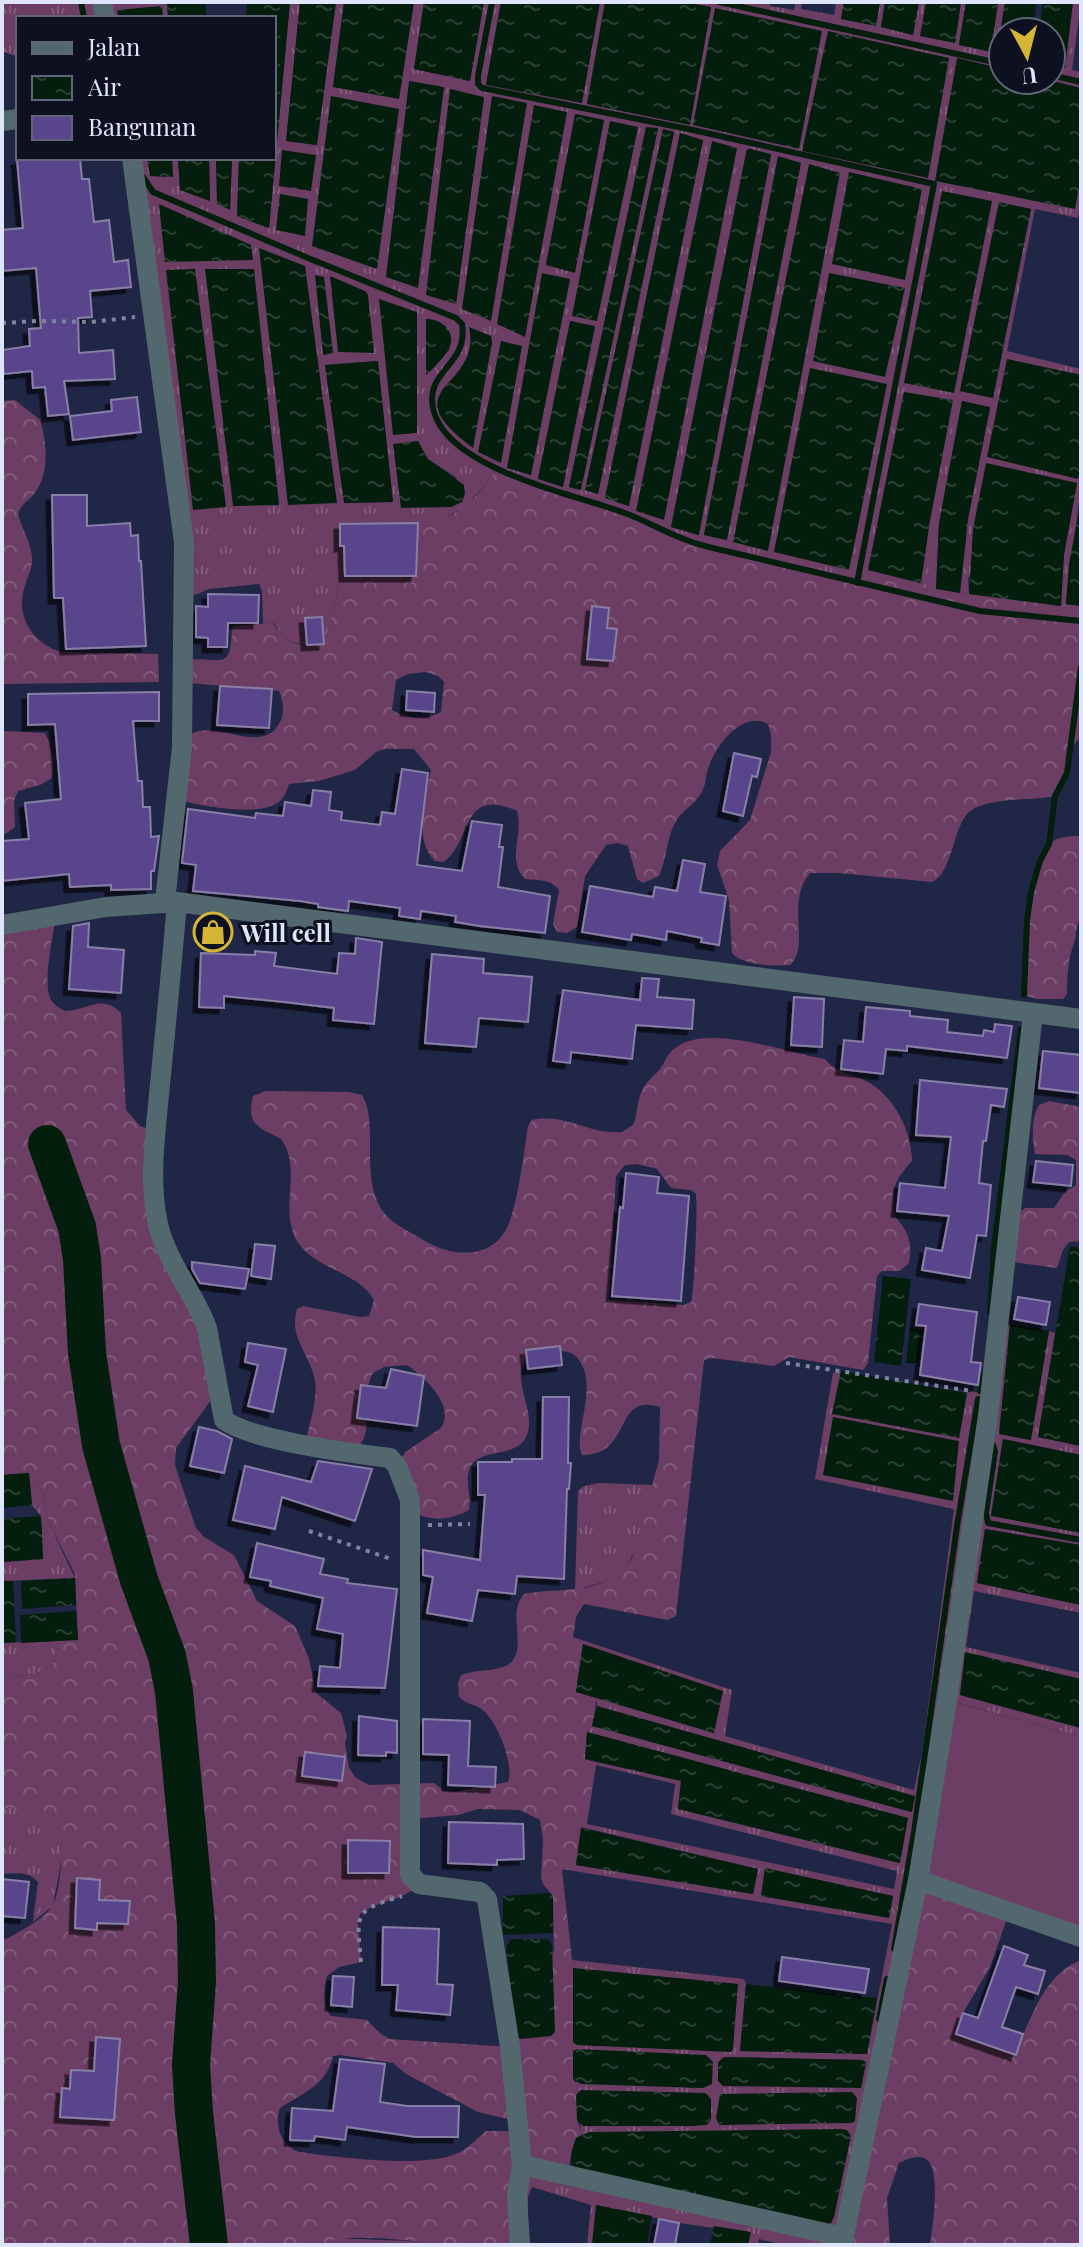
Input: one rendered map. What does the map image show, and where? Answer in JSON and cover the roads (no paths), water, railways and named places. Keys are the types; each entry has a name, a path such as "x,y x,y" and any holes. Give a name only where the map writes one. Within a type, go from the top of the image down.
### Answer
{"street":[{"path":"132,160 183,530 186,580 182,747 153,1196 168,1257 207,1328 224,1420 236,1428 264,1436 390,1458 397,1466 410,1500 410,1874 419,1884 480,1892 487,1899 510,2047 522,2165 517,2195 520,2245"},
{"path":"2,925 106,907 171,902 1081,1019"},
{"path":"522,2165 843,2241 918,1880 947,1700 990,1396 1033,1013"},
{"path":"918,1880 1081,1937"}],"water":[{"path":"167,2 206,2 206,16 168,16"},
{"path":"247,2 290,2 276,153 276,16 246,16"},
{"path":"300,2 336,2 317,145 286,141"},
{"path":"344,2 414,2 399,99 333,87"},
{"path":"424,2 484,2 470,81 414,69"},
{"path":"501,2 600,2 582,103 486,85"},
{"path":"605,2 685,2 711,7 690,125 587,104"},
{"path":"844,2 880,2 876,26 841,19"},
{"path":"885,2 919,2 913,35 881,27"},
{"path":"926,2 961,2 955,43 920,36"},
{"path":"966,2 998,2 996,16 987,16 987,51 959,45"},
{"path":"1005,2 1037,2 1035,16 1003,16"},
{"path":"1043,2 1073,2 1067,52 1067,16 1041,16"},
{"path":"162,6 163,16 118,16 117,10"},
{"path":"715,8 822,31 799,149 693,125"},
{"path":"828,31 949,58 928,178 802,151"},
{"path":"957,58 987,65 987,96 1067,96 1067,85 1081,88 1081,174 1075,209 935,181"},
{"path":"409,81 444,87 418,288 386,277"},
{"path":"450,89 484,97 456,304 426,295"},
{"path":"331,96 399,109 377,269 312,246"},
{"path":"492,96 527,103 491,321 462,309"},
{"path":"534,105 567,112 525,337 497,324"},
{"path":"575,114 604,120 575,273 546,265"},
{"path":"610,121 638,127 597,321 572,316"},
{"path":"646,127 658,128 581,490 569,487"},
{"path":"663,129 674,132 598,494 585,490"},
{"path":"680,133 703,140 629,506 605,498"},
{"path":"712,141 737,148 664,520 636,511"},
{"path":"747,148 771,154 699,535 671,527"},
{"path":"282,150 316,155 311,191 279,186"},
{"path":"778,156 801,163 727,540 704,535"},
{"path":"147,160 172,160 173,177 150,176"},
{"path":"178,160 209,160 210,201 180,190"},
{"path":"216,160 232,160 230,210 217,204"},
{"path":"239,160 275,160 269,228 237,216"},
{"path":"809,164 840,173 768,551 733,542"},
{"path":"849,172 922,189 905,280 832,264"},
{"path":"942,191 992,201 954,393 904,383"},
{"path":"280,194 308,199 305,236 276,230"},
{"path":"999,202 1031,209 993,398 960,391"},
{"path":"159,204 251,245 253,260 165,262"},
{"path":"259,248 305,266 337,503 288,505"},
{"path":"195,269 226,507 193,510 166,270"},
{"path":"205,269 254,269 279,505 233,506"},
{"path":"542,273 570,279 531,475 507,468"},
{"path":"829,273 905,288 885,377 813,361"},
{"path":"315,275 324,277 333,353 323,355"},
{"path":"330,276 368,295 374,353 338,352"},
{"path":"379,299 417,312 417,433 393,435"},
{"path":"426,319 438,321 447,328 451,344 426,375"},
{"path":"570,321 595,326 563,487 538,479"},
{"path":"469,327 491,336 492,342 473,448 449,427 438,411 438,399 464,364 470,348"},
{"path":"501,341 522,346 501,463 478,452"},
{"path":"1007,359 1081,375 1081,465 1078,479 987,457"},
{"path":"378,361 393,502 344,503 325,365"},
{"path":"810,368 887,384 849,570 774,552"},
{"path":"904,392 953,400 921,583 868,570"},
{"path":"962,401 990,407 968,519 960,593 936,589 939,523"},
{"path":"418,441 428,459 464,485 462,502 451,507 401,508 393,444"},
{"path":"986,463 1077,483 1064,554 1061,606 969,594 973,529"},
{"path":"1081,501 1080,606 1066,604 1069,564"},
{"path":"1070,1246 1081,1248 1081,1446 1038,1437"},
{"path":"883,1276 911,1279 901,1366 874,1362"},
{"path":"1010,1324 1049,1331 1031,1440 999,1434"},
{"path":"910,1328 923,1330 919,1364 906,1363"},
{"path":"841,1371 967,1393 959,1438 832,1414"},
{"path":"833,1417 959,1441 953,1501 823,1475"},
{"path":"1003,1439 1081,1455 1081,1533 991,1516"},
{"path":"29,1473 32,1505 2,1508 2,1475"},
{"path":"41,1516 43,1559 2,1562 2,1519"},
{"path":"985,1529 1081,1545 1081,1605 977,1583"},
{"path":"75,1578 76,1605 22,1609 21,1581"},
{"path":"2,1581 13,1581 16,1642 2,1643"},
{"path":"76,1611 78,1640 21,1643 20,1615"},
{"path":"583,1644 723,1691 714,1733 576,1692"},
{"path":"965,1652 1081,1679 1081,1728 960,1695"},
{"path":"597,1706 915,1796 912,1812 592,1726"},
{"path":"587,1732 908,1818 900,1863 678,1809 681,1781 585,1759"},
{"path":"581,1828 758,1869 753,1894 576,1865"},
{"path":"765,1868 893,1896 889,1918 761,1896"},
{"path":"549,1893 553,1896 553,1933 503,1935 503,1896"},
{"path":"511,1939 547,1939 552,1944 555,2032 551,2036 520,2039 516,2035 506,1948"},
{"path":"573,1968 738,1984 733,2049 731,2052 577,2045 573,2042"},
{"path":"746,1984 877,1998 867,2054 740,2051"},
{"path":"573,2051 706,2055 713,2062 712,2084 703,2088 581,2084 573,2079"},
{"path":"724,2057 866,2062 861,2088 723,2086 718,2081 718,2062"},
{"path":"581,2090 706,2093 711,2099 711,2120 707,2125 691,2126 583,2126 577,2120 576,2095"},
{"path":"852,2092 857,2098 855,2121 852,2123 719,2125 716,2118 720,2094"},
{"path":"847,2130 851,2136 834,2217 831,2223 824,2225 576,2169 571,2158 576,2138 589,2132"},
{"path":"596,2205 652,2216 647,2245 592,2245"},
{"path":"714,2226 751,2232 748,2245 710,2245"}],"waterway":[{"path":"81,2 84,16"},
{"path":"492,2 478,76 478,84 482,88 693,130 934,184 857,583"},
{"path":"719,2 987,61"},
{"path":"1067,79 1081,82"},
{"path":"143,177 153,192 456,318 462,324 462,338 459,350 434,387 434,412 445,432 463,449 487,464 515,477 631,515 704,546 980,611 1081,621"},
{"path":"1024,995 1031,892 1040,861 1049,844 1055,796 1067,773 1081,667"},
{"path":"990,1312 994,1248 1021,1029"},
{"path":"47,1144 77,1227 82,1259 87,1353 101,1445 139,1580 167,1656 174,1691 196,1924 197,1981 191,2065 209,2245"},
{"path":"980,1391 983,1375"},
{"path":"894,1949 978,1399"},
{"path":"993,1445 995,1451 986,1513 988,1523 1081,1540"},
{"path":"879,2019 887,1979"}],"place":[{"name":"Will cell","path":"213,932"}]}
